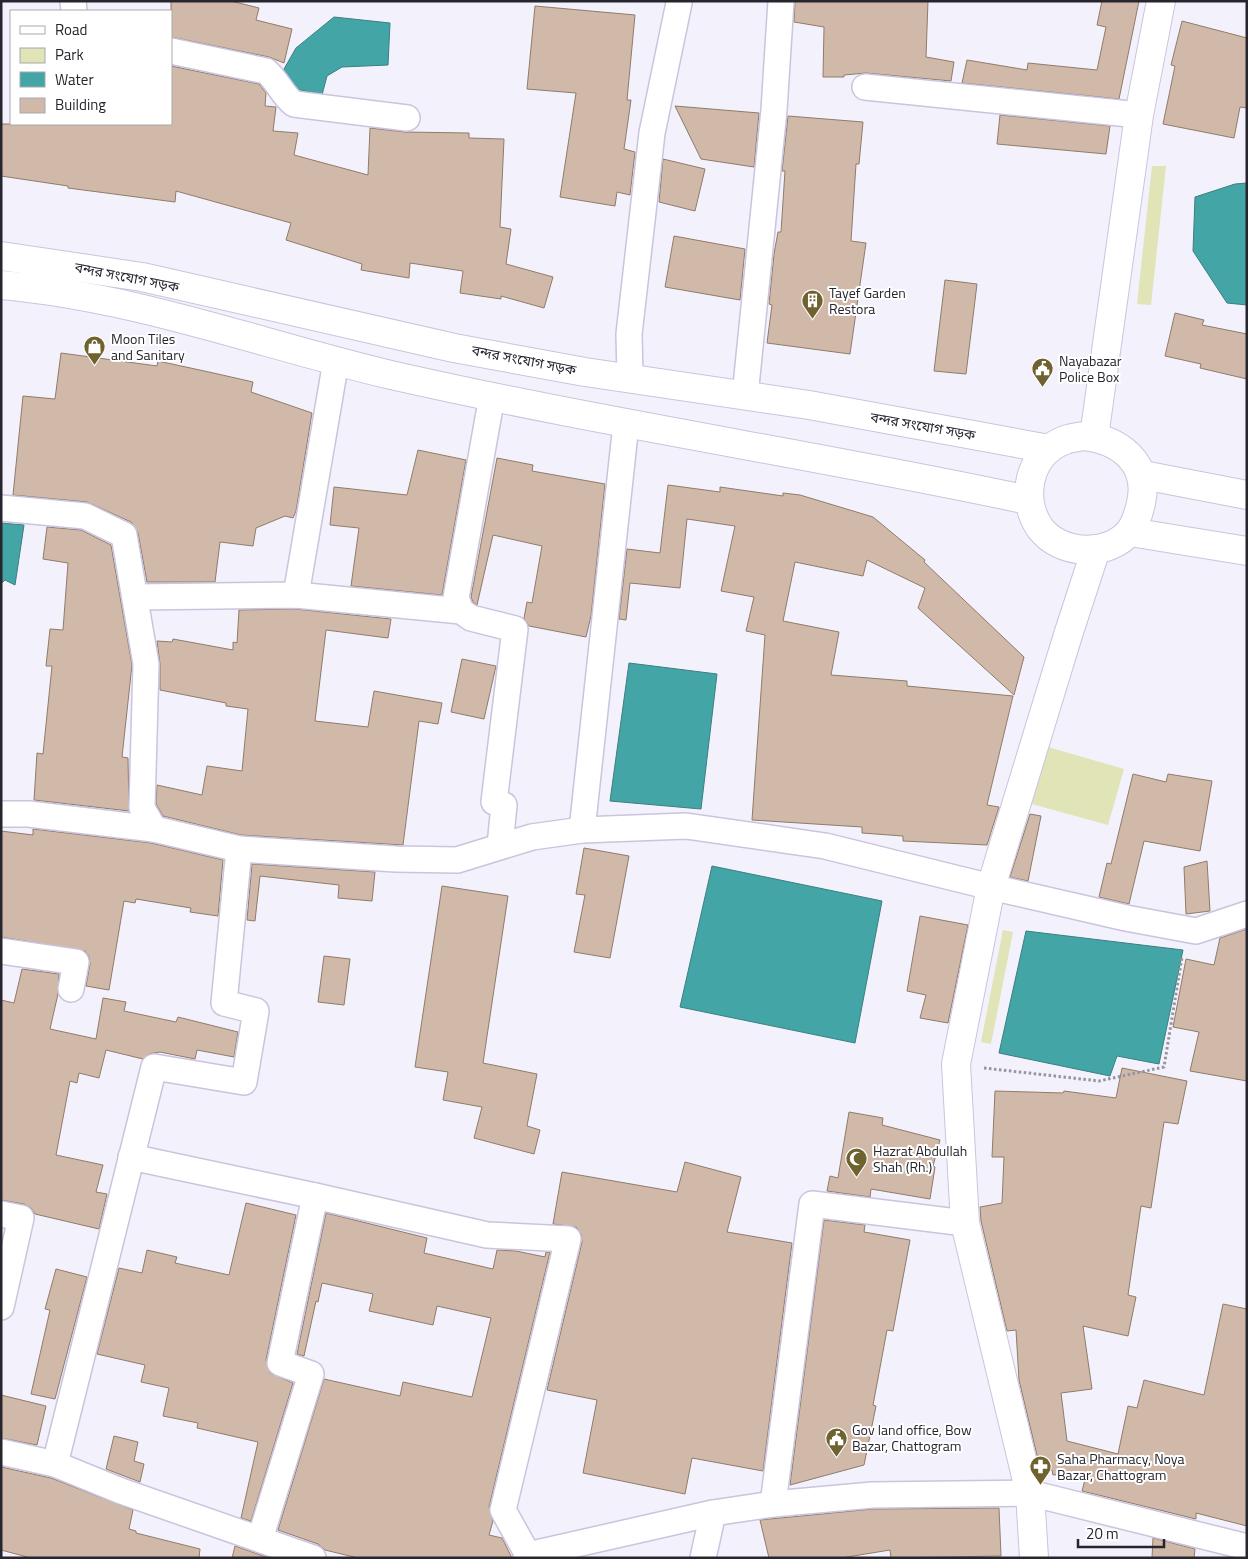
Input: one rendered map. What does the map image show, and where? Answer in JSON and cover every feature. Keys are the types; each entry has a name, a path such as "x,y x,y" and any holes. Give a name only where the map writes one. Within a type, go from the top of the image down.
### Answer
{"main road":[{"path":"1094,437 1139,115 1161,1"},
{"name":"বন্দর সংযোগ সড়ক","path":"1,256 142,277 454,348 585,372 809,405 1049,449"},
{"name":"বন্দর সংযোগ সড়ক","path":"1,285 45,289 137,306 336,361 492,396 626,424 890,471 1028,500"},
{"path":"1143,475 1142,496 1138,515 1130,532 1114,543 1096,550 1078,550 1060,544 1045,534 1034,518 1028,500 1030,481 1036,463 1049,449 1065,440 1084,436 1102,438 1119,447 1143,475 1247,495"},
{"path":"1130,532 1247,551"},
{"path":"1034,1558 1030,1493 965,1223 956,1064 991,888 1068,635 1096,550"}],"street":[{"path":"745,396 774,110 781,1"},
{"path":"630,378 629,334 652,133 679,3"},
{"path":"172,51 266,71 276,80 285,97 294,104 407,118"},
{"path":"865,87 1139,115"},
{"path":"296,595 336,361"},
{"path":"492,396 456,598 461,610 471,618 515,630 494,802 504,805 500,846"},
{"path":"582,830 626,424"},
{"path":"1,508 85,516 124,535 146,664 142,808 154,830"},
{"path":"135,597 296,595 461,610"},
{"path":"1,814 29,814 154,830 239,849 396,860 457,860 532,837 582,830 696,827 824,846 991,888 1126,918 1196,931 1247,914"},
{"path":"55,1464 154,1067 244,1082 256,1012 224,1003 239,849"},
{"path":"1,951 76,962 71,989"},
{"path":"131,1157 487,1235 568,1240 503,1510 527,1556 713,1513 774,1504 872,1495 1030,1493 1247,1547"},
{"path":"260,1539 311,1374 280,1363 315,1196"},
{"path":"774,1504 812,1204 965,1223"},
{"path":"1,1214 21,1218 1,1307"},
{"path":"1,1452 55,1464 121,1492 313,1558"},
{"path":"702,1558 713,1513"}],"path":[{"path":"956,1064 1099,1081 1164,1067 1187,929"}],"green space":[{"path":"1152,166 1166,166 1151,305 1137,304"},
{"path":"1048,747 1124,769 1108,825 1032,804"},
{"path":"1003,930 1013,932 991,1044 981,1042"}],"water":[{"path":"334,17 390,23 388,65 342,67 327,76 322,95 288,87 284,69 296,48"},
{"path":"1247,183 1247,305 1227,303 1193,251 1195,197 1235,184"},
{"path":"1,523 24,525 15,585 5,580 1,584"},
{"path":"629,663 717,674 701,809 610,801"},
{"path":"712,866 882,901 855,1043 680,1007"},
{"path":"1026,931 1183,950 1159,1064 1117,1056 1110,1076 999,1053"}],"building":[{"path":"171,1 231,1 259,8 256,20 292,29 284,63 269,57 172,37"},
{"path":"795,1 928,1 926,57 954,62 951,81 866,73 844,75 844,77 823,77 824,27 794,22"},
{"path":"1102,1 1139,1 1119,99 962,83 967,60 1027,70 1028,63 1097,70 1106,27 1097,25"},
{"path":"535,6 635,15 627,100 631,100 624,149 635,152 630,195 617,192 615,206 560,197 576,93 527,89"},
{"path":"1182,21 1247,38 1247,108 1240,107 1234,138 1163,124 1175,66 1171,65"},
{"path":"172,66 259,84 266,93 265,106 276,107 273,131 298,133 294,155 368,175 370,128 405,132 469,133 469,138 504,139 500,227 511,229 506,264 553,277 544,308 501,296 501,299 460,293 463,271 410,263 409,278 361,270 362,264 286,240 291,223 176,191 175,202 68,188 68,186 1,176 1,124 172,125"},
{"path":"675,106 759,113 754,167 701,159"},
{"path":"1000,115 1110,126 1106,154 997,144"},
{"path":"788,116 863,122 859,164 856,164 851,241 866,243 850,354 767,343 772,305 769,304 774,254 778,232 781,232 785,171 782,171"},
{"path":"663,159 705,169 695,211 659,202"},
{"path":"674,236 745,249 740,300 665,287"},
{"path":"945,280 977,284 966,374 934,371"},
{"path":"1175,313 1204,320 1202,325 1247,334 1247,379 1200,368 1201,364 1165,356"},
{"path":"61,353 157,366 158,361 253,382 251,392 312,413 296,511 293,518 285,516 256,528 253,546 220,542 215,582 147,582 138,533 131,522 87,502 13,495 23,396 55,399"},
{"path":"418,450 466,460 442,595 351,586 359,528 330,525 334,487 407,495"},
{"path":"497,458 533,465 532,471 605,484 591,616 586,637 529,626 524,618 527,602 532,603 542,546 493,535 477,605 473,602 471,597"},
{"path":"668,485 720,492 720,487 783,496 783,493 800,495 873,517 925,560 924,562 1024,657 1014,695 918,608 925,588 867,560 863,576 795,562 783,621 839,632 831,675 907,681 907,686 1013,696 987,805 999,807 987,845 903,841 903,836 862,833 862,827 752,820 765,635 746,631 754,597 721,591 735,526 687,519 680,588 630,583 626,620 619,619 627,549 660,553"},
{"path":"47,527 81,530 111,545 132,665 122,757 128,758 129,811 34,800 37,753 43,754 52,666 46,666 50,629 63,630 68,563 43,559"},
{"path":"295,609 391,619 388,638 326,630 315,721 368,727 374,691 442,703 438,724 419,721 403,845 241,835 163,816 156,804 157,785 202,795 207,766 242,771 248,709 226,706 226,703 160,690 160,664 157,641 172,642 173,639 233,650 233,642 237,643 239,610"},
{"path":"462,659 496,666 484,719 451,712"},
{"path":"1133,774 1166,782 1168,774 1212,781 1200,851 1144,841 1129,904 1099,897 1107,863 1111,864"},
{"path":"1030,814 1041,816 1028,881 1010,877"},
{"path":"33,829 151,843 223,860 218,916 190,912 191,908 136,899 135,903 124,901 109,990 86,986 90,964 89,957 85,951 1,937 1,831 33,835"},
{"path":"584,848 629,856 610,958 574,952 585,895 576,894"},
{"path":"1207,861 1210,911 1186,914 1184,867"},
{"path":"252,864 375,872 372,901 338,898 339,885 260,876 255,921 247,920"},
{"path":"442,886 508,896 483,1063 537,1074 527,1126 540,1130 534,1154 474,1138 482,1107 443,1100 448,1072 415,1067"},
{"path":"920,916 968,925 948,1023 920,1018 926,995 907,991"},
{"path":"1247,929 1247,1081 1190,1071 1199,1032 1173,1027 1186,959 1214,965 1220,938"},
{"path":"324,956 350,959 344,1005 318,1002"},
{"path":"22,969 59,974 58,994 50,1029 96,1039 103,998 126,1002 124,1011 176,1022 178,1017 238,1032 234,1057 197,1050 195,1059 160,1052 149,1054 143,1059 106,1050 99,1078 79,1073 77,1083 70,1081 56,1155 103,1165 96,1192 107,1194 99,1229 35,1214 31,1208 24,1204 1,1200 1,1000 14,1003"},
{"path":"1122,1068 1187,1081 1178,1124 1164,1122 1151,1208 1141,1206 1128,1295 1136,1297 1128,1336 1083,1326 1092,1389 1061,1393 1067,1441 1118,1454 1128,1406 1137,1408 1144,1380 1204,1395 1223,1304 1247,1309 1247,1526 1196,1513 1196,1519 1082,1491 1087,1472 1053,1475 1052,1470 1041,1472 1019,1380 1016,1330 1007,1331 981,1221 980,1207 1002,1203 1004,1157 992,1157 995,1091 1063,1093 1064,1091 1116,1098"},
{"path":"849,1112 883,1118 882,1125 940,1140 933,1166 935,1167 930,1199 871,1189 870,1197 827,1191 830,1176 838,1178"},
{"path":"685,1162 741,1177 727,1232 792,1243 763,1471 692,1458 685,1494 583,1473 597,1400 547,1390 582,1242 581,1234 576,1227 553,1224 562,1172 677,1192"},
{"path":"246,1203 296,1215 266,1360 270,1373 293,1383 251,1521 241,1518 258,1442 197,1428 198,1423 163,1416 169,1388 141,1382 145,1365 97,1354 119,1268 142,1273 147,1250 177,1257 175,1263 229,1275"},
{"path":"326,1213 427,1238 424,1253 493,1269 497,1250 516,1251 545,1257 546,1252 550,1252 489,1507 493,1521 489,1535 502,1538 512,1558 358,1558 325,1550 318,1544 278,1530 324,1379 400,1396 403,1382 472,1397 491,1318 437,1306 433,1325 369,1311 373,1294 322,1283 318,1302 316,1301 304,1356 297,1354"},
{"path":"824,1220 865,1225 864,1232 910,1240 893,1331 887,1330 873,1405 876,1406 864,1465 790,1485"},
{"path":"56,1269 87,1277 55,1399 31,1394 50,1310 45,1309"},
{"path":"1,1395 46,1406 37,1445 1,1438"},
{"path":"114,1436 138,1442 134,1461 144,1464 140,1482 106,1469"},
{"path":"1,1467 51,1478 133,1510 129,1529 136,1531 136,1533 200,1549 199,1558 31,1558 1,1550"},
{"path":"999,1508 1001,1556 891,1558 890,1550 841,1558 769,1558 760,1520 873,1509"},
{"path":"1153,1538 1195,1549 1194,1558 1152,1558"},
{"path":"235,1546 269,1558 232,1558"}],"place":[{"name":"Tayef Garden Restora","path":"813,320"},
{"name":"Moon Tiles and Sanitary","path":"95,366"},
{"name":"Nayabazar Police Box","path":"1043,388"},
{"name":"Hazrat Abdullah Shah (Rh.)","path":"857,1178"},
{"name":"Gov land office, Bow Bazar, Chattogram","path":"836,1457"},
{"name":"Saha Pharmacy, Noya Bazar, Chattogram","path":"1041,1486"}]}
